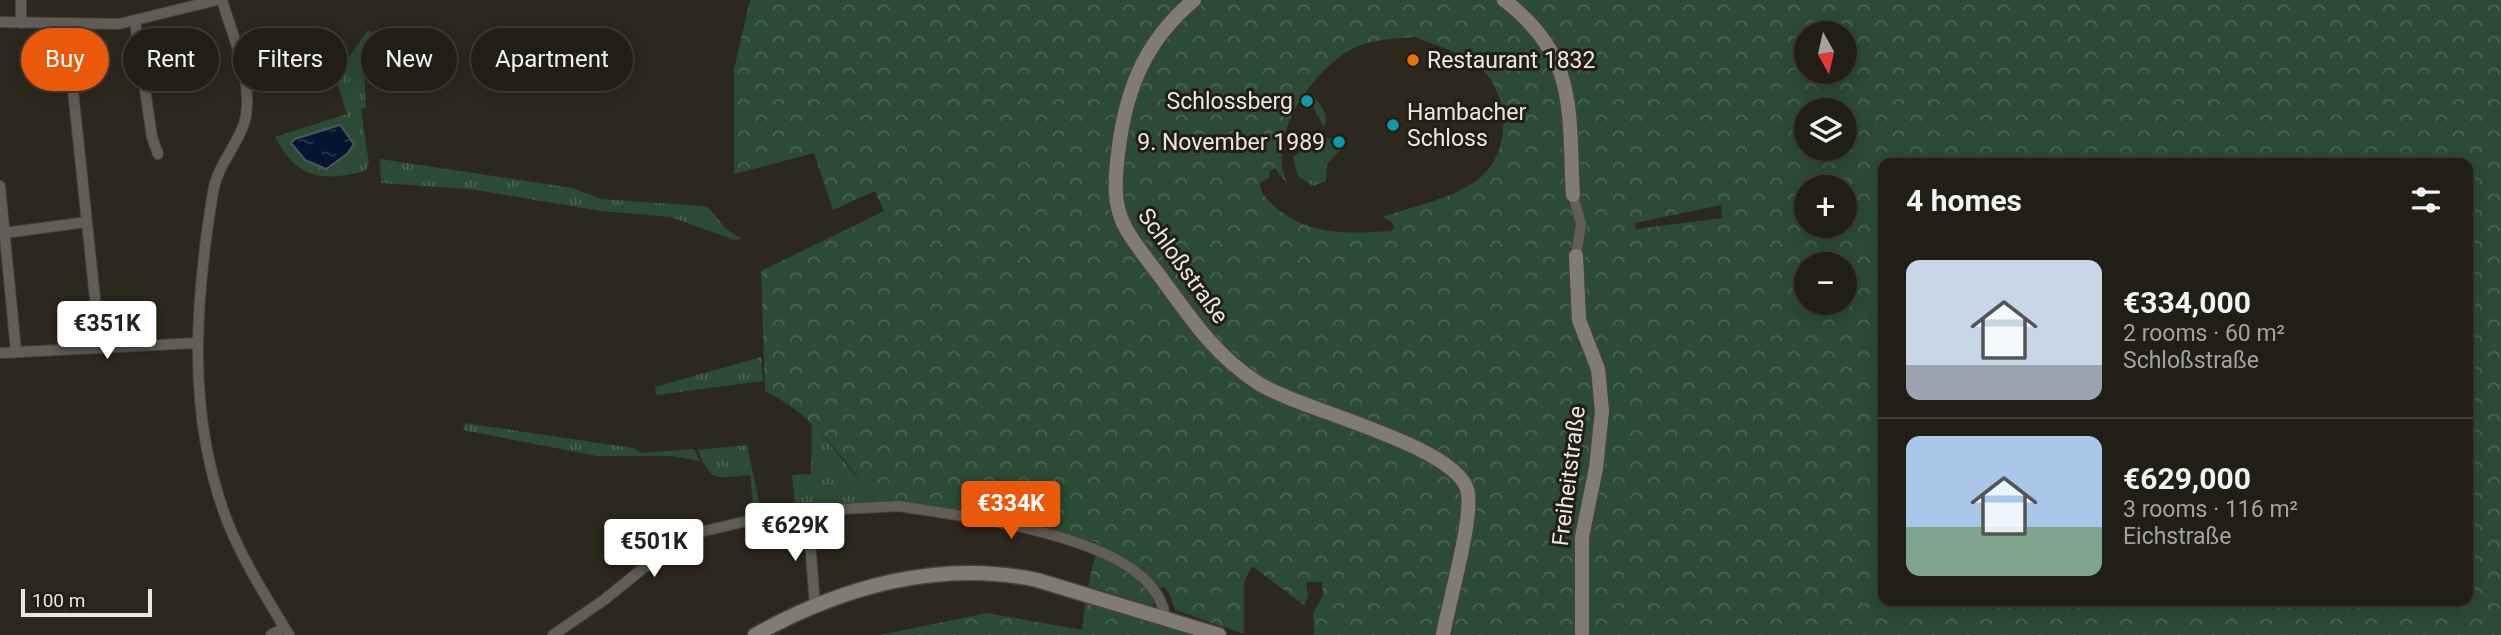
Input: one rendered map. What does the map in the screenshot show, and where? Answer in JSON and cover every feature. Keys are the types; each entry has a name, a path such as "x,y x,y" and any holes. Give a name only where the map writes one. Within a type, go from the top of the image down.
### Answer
{"street":[{"path":"21,0 21,23"},
{"path":"0,22 135,22 220,0 246,86 247,109 241,131 214,187 200,285 197,343 202,415 218,495 244,558 287,631 271,635"},
{"name":"Schloßstraße","path":"1194,0 1174,17 1132,80 1122,123 1114,188 1121,223 1200,334 1241,372 1282,398 1349,418 1451,468 1467,489 1467,517 1443,635"},
{"path":"1504,0 1525,17 1548,46 1563,77 1572,121 1573,195 1581,224 1577,249"},
{"path":"135,22 152,137 158,154"},
{"path":"66,24 100,346"},
{"path":"0,186 5,298 16,351"},
{"path":"4,233 87,222"},
{"name":"Freiheitstraße","path":"1577,249 1578,320 1598,369 1602,411 1596,468 1582,537 1582,635"},
{"path":"0,353 197,343"},
{"path":"553,635 604,600 652,561 700,532 756,519 808,517 843,509 899,506 1041,531 1110,554 1149,585 1159,600 1165,618"},
{"path":"808,517 815,605"},
{"path":"755,635 815,605 917,576 982,572 1037,580 1219,635"}],"green space":[{"path":"750,0 2501,0 2501,635 1314,635 1313,613 1323,596 1322,582 1306,582 1308,596 1304,605 1252,566 1244,582 1244,634 1175,610 1164,587 1158,588 1153,606 1088,586 1098,543 1043,527 877,501 813,425 782,400 765,391 761,271 884,211 875,191 833,210 814,153 734,174 734,69","holes":["1415,37 1475,63 1491,80 1497,92 1503,120 1500,148 1494,161 1476,181 1438,200 1383,217 1393,223 1394,229 1391,231 1359,233 1314,228 1286,215 1266,198 1260,183 1269,178 1270,171 1275,168 1290,188 1283,171 1285,132 1304,94 1332,63 1355,48 1371,42 1397,38","1721,205 1722,218 1636,229 1635,223"]},
{"path":"361,40 361,91 365,91 366,108 361,109 369,164 365,171 349,174 312,174 292,162 275,137 347,114 340,91 347,91 347,60"},
{"path":"1314,96 1325,114 1324,127 1309,100"},
{"path":"1323,134 1329,139 1338,137 1345,145 1327,164 1326,181 1313,186 1298,176 1293,157"},
{"path":"380,159 573,188 601,199 702,206 709,208 725,228 741,239 734,240 671,217 601,211 469,189 381,183"},
{"path":"761,357 763,381 656,395 655,387"},
{"path":"465,423 633,448 642,453 694,449 700,461 671,456 597,456 463,430"},
{"path":"812,423 877,501 754,513 750,475 722,477 711,474 698,450 747,445 761,511 795,506 792,475 811,474"},
{"path":"1086,600 1201,635 880,635 987,613 1082,630"}],"water":[{"path":"340,125 354,144 347,154 326,169 305,160 291,143 295,139"}],"place":[{"name":"Restaurant 1832","path":"1413,60"},
{"name":"Schlossberg","path":"1307,101"},
{"name":"Hambacher Schloss","path":"1393,125"},
{"name":"9. November 1989","path":"1339,142"}]}
